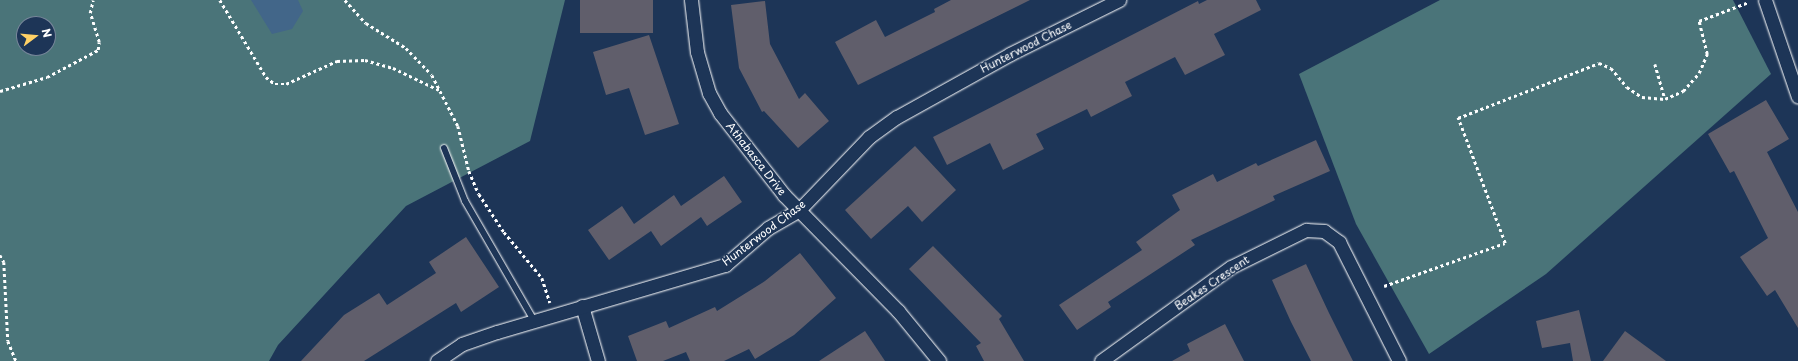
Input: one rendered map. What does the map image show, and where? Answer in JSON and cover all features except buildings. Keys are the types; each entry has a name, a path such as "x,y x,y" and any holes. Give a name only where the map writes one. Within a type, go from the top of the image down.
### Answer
{"street":[{"name":"Athabasca Drive","path":"691,0 697,52 708,93 720,113 798,211 829,238 917,332 939,361"},
{"name":"Hunterwood Chase","path":"437,361 462,344 536,323 582,306 725,265 768,228 798,211 869,137 897,117 1010,54 1119,0"},
{"path":"1765,0 1798,97"},
{"name":"Beakes Crescent","path":"1101,361 1231,267 1306,230 1324,231 1339,242 1399,361"},
{"path":"582,306 598,361"}],"lane":[{"path":"444,148 465,201 536,323"}],"path":[{"path":"0,91 47,77 98,50 99,42 90,13 93,0"},
{"path":"220,0 266,77 275,84 286,84 337,61 365,60 393,68 439,90"},
{"path":"345,0 366,23 406,48 432,75 458,126 469,171 479,194 504,232 542,278 554,317"},
{"path":"1384,286 1505,243 1458,118 1598,63 1611,68 1627,88 1642,97 1665,99 1683,90 1699,74 1706,54 1699,21 1749,2"},
{"path":"1655,64 1665,99"},
{"path":"0,255 4,262 8,341 16,361"}],"green space":[{"path":"0,0 565,0 530,141 406,206 278,345 269,361 0,361"},
{"path":"1440,0 1733,0 1771,74 1546,274 1429,354 1356,224 1299,74"}],"water":[{"path":"251,0 298,0 303,11 292,29 272,34"}]}
